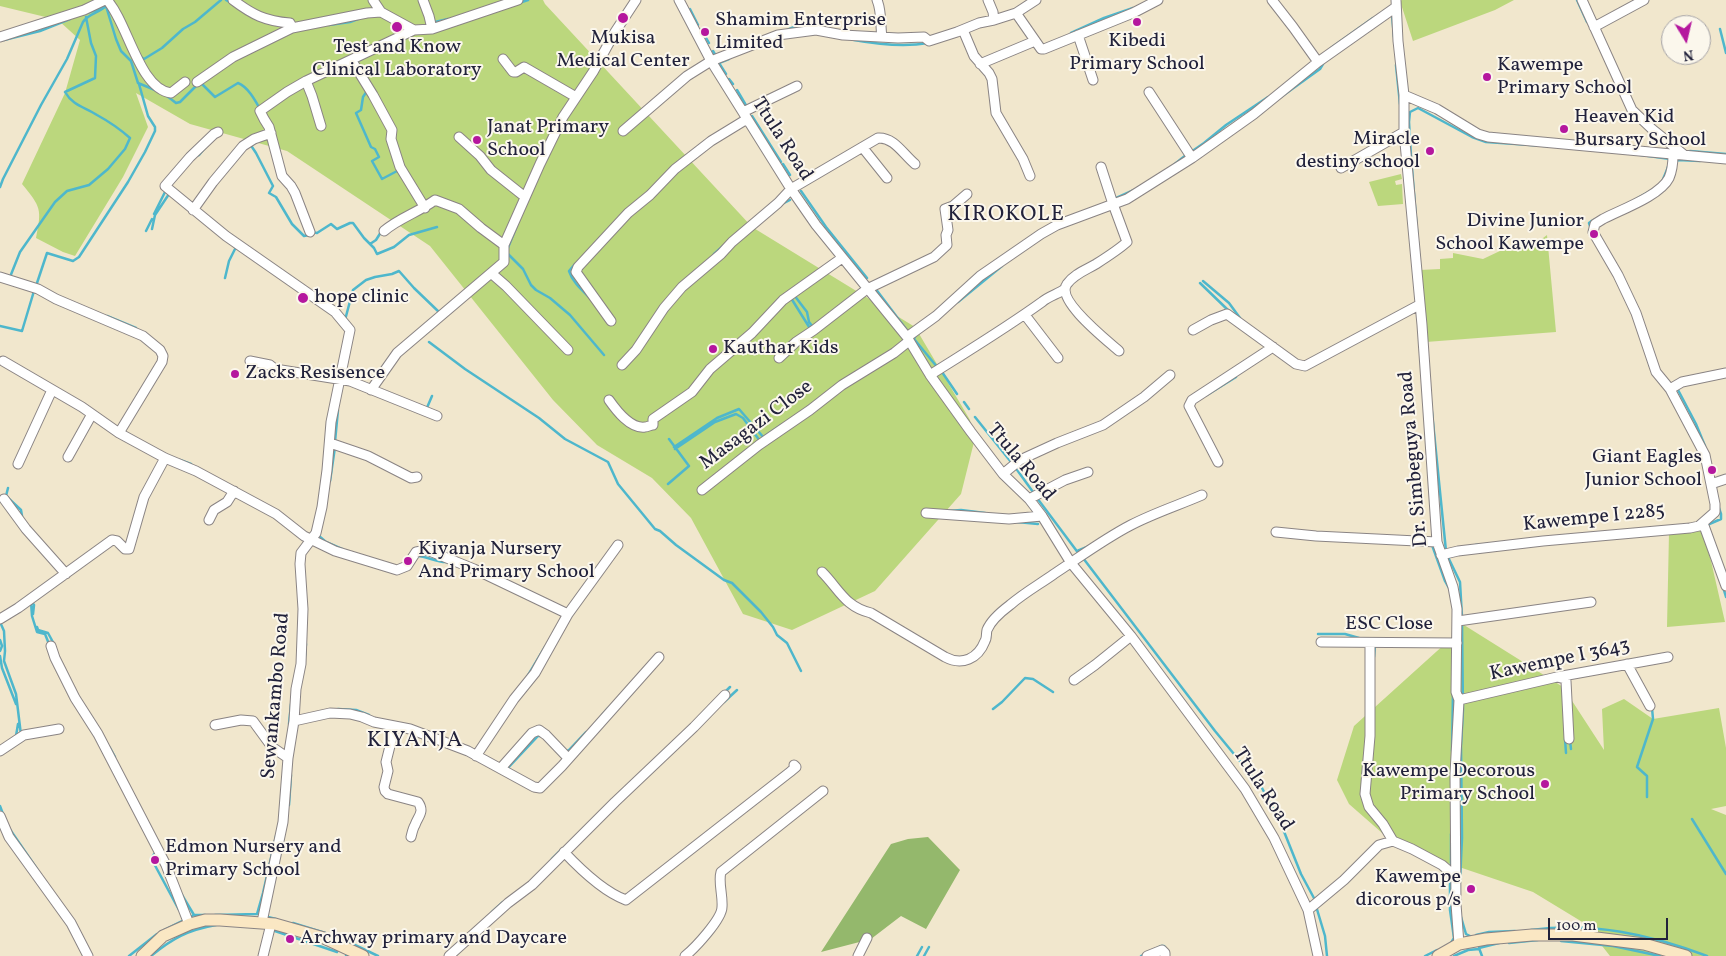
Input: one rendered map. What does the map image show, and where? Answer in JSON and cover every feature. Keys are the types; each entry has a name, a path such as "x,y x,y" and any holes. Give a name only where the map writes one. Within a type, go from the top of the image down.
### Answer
{"street":[{"path":"0,37 76,13 106,0 118,14 142,66 155,85 171,93 185,82"},
{"path":"233,0 249,12 263,19 290,23 292,28"},
{"path":"373,0 381,12 414,30"},
{"path":"423,0 432,29"},
{"path":"310,232 292,186 282,176 270,127 260,111 286,92 306,81 352,61 414,30 432,29 518,0"},
{"path":"371,390 397,353 504,262 504,245 563,117 593,72 636,0"},
{"name":"Ttula Road","path":"679,0 711,61 791,189 842,258 908,339 930,375 1003,474 1029,499 1042,516 1071,563 1131,636 1245,788 1274,838 1308,910 1318,956"},
{"path":"877,0 881,11 880,26 882,36"},
{"path":"988,0 994,20"},
{"path":"623,131 687,76 711,61 787,32 816,30 843,35 924,37 929,41 979,23 1016,13 1036,0"},
{"path":"1016,13 1041,49 1044,49 1134,13 1158,0"},
{"path":"1272,0 1318,62"},
{"path":"1582,0 1632,110 1683,154"},
{"path":"1594,27 1644,0"},
{"name":"Masagazi Close","path":"702,490 759,445 810,410 842,385 894,353 980,276 1057,225 1127,199 1192,158 1254,114 1318,62 1396,4"},
{"name":"Dr. Simbeguya Road","path":"1396,4 1404,95 1404,132 1420,305 1438,542 1456,596 1458,621 1456,692 1459,700 1455,774 1456,904 1459,944"},
{"path":"198,82 233,57 292,28 381,12"},
{"path":"963,30 971,51 992,79 996,113 1023,159 1030,176"},
{"path":"1078,35 1093,80"},
{"path":"980,64 1035,41"},
{"path":"503,59 513,72 524,67 576,97"},
{"path":"352,61 373,94 392,130 391,139 400,167 425,208"},
{"path":"306,81 321,126"},
{"path":"611,321 593,294 578,278 576,272 578,267 628,212 650,195 675,169 744,115 798,86"},
{"path":"1149,92 1192,158"},
{"path":"1404,95 1436,109 1478,134 1488,137 1726,159"},
{"path":"218,132 190,157 165,186 193,210 237,152 254,140 271,133"},
{"path":"1341,168 1404,132"},
{"path":"458,137 480,156 491,170 525,197"},
{"path":"622,365 647,335 664,308 682,288 732,242 778,204 791,189 878,138 885,138 894,142 915,164"},
{"path":"863,148 887,178"},
{"path":"1672,155 1673,165 1669,177 1659,190 1603,218 1596,224 1592,232 1618,275 1636,312 1656,372 1670,389 1705,455 1716,509 1709,519 1703,523 1726,586"},
{"path":"1101,167 1112,204 1127,242 1066,284 1066,288 1069,300 1079,314 1119,351"},
{"path":"779,358 796,342 867,289 934,257 947,244 946,235 948,230 945,210 967,194"},
{"path":"384,231 425,208 435,200 460,209 504,245"},
{"name":"Sewankambo Road","path":"193,210 250,254 335,312 350,330 331,422 322,507 316,533 301,553 301,664 296,689 294,721 288,758 283,822 266,923 263,956"},
{"path":"609,400 623,416 636,425 644,428 653,425 653,419 656,416 692,392 710,369 752,333 783,300 842,258"},
{"path":"491,274 506,286 568,350"},
{"path":"0,277 38,289 125,327 143,336 160,350 163,356 162,362 119,433"},
{"path":"930,375 1025,315 1044,300 1057,295 1066,288"},
{"path":"1193,330 1210,320 1227,314 1296,364 1305,366 1420,305"},
{"path":"1025,315 1058,358"},
{"path":"1218,462 1189,406 1192,400 1273,347"},
{"path":"3,360 92,414 119,433 165,458 196,471 234,491 276,514 304,536 335,551 397,570 407,566 416,552 427,550 474,569 568,614"},
{"path":"250,361 270,365 275,369 340,379 437,416"},
{"path":"1670,389 1682,382 1726,373"},
{"path":"1003,474 1020,460 1104,425 1144,397 1170,375"},
{"path":"18,464 52,390"},
{"path":"68,457 92,414"},
{"path":"330,443 368,456 411,478 417,478"},
{"path":"0,619 112,540 117,541 125,549 129,549 135,532 138,513 148,488 165,458"},
{"path":"1029,499 1065,480 1088,472"},
{"path":"1711,484 1726,478"},
{"path":"209,520 214,510 227,502 234,491"},
{"path":"822,572 846,601 863,611 871,613 954,662 962,662 980,651 985,642 987,630 1002,612 1024,594 1092,548 1133,524 1202,495"},
{"path":"4,499 26,529 66,574"},
{"path":"926,513 1009,519 1042,516"},
{"name":"Kawempe I 2285","path":"1441,555 1458,551 1543,541 1690,528 1703,523"},
{"path":"1276,532 1316,536 1438,542"},
{"path":"476,756 514,699 535,673 568,614 618,545"},
{"path":"1458,621 1591,602"},
{"path":"1074,680 1131,636"},
{"name":"ESC Close","path":"1321,642 1457,642"},
{"path":"1370,643 1370,736 1365,794 1369,807 1383,824 1393,841 1442,865 1456,876"},
{"path":"51,646 75,698 98,734 166,865 189,924"},
{"path":"294,721 330,714 362,717 374,722 433,737 476,756 534,787 540,788 658,657"},
{"name":"Kawempe I 3643","path":"1459,700 1557,677 1668,657"},
{"path":"1627,664 1650,706"},
{"path":"1557,677 1566,681 1570,738"},
{"path":"449,956 508,903 532,885 614,802 694,727 725,695"},
{"path":"215,725 240,720 253,722 272,747 288,758"},
{"path":"394,727 386,762 388,771 384,787 388,794 418,802 421,807 422,812 414,825 411,837"},
{"path":"0,751 24,735 59,729"},
{"path":"500,768 532,733 539,730 568,758"},
{"path":"564,852 576,865 614,894 626,900 790,772 796,767 794,764"},
{"path":"685,956 696,948 722,912 721,872 823,791"},
{"path":"1,818 9,837 71,923 88,956"},
{"path":"1308,910 1344,880 1379,845 1393,841"},
{"path":"142,956 163,936 189,924 205,920 266,923 324,938 363,956"},
{"path":"1438,956 1459,944 1486,939 1532,935 1573,935 1644,944 1686,956"},
{"path":"858,956 867,938"},
{"path":"1147,956 1162,950 1166,956"}],"green space":[{"path":"0,0 543,0 752,227 915,327 970,420 974,442 961,494 875,591 792,630 743,614 691,518 652,478 597,445 553,400 430,246 287,151 190,124 136,93 148,127 123,177 75,256 36,238 39,221 38,209 33,198 22,184 65,93 80,40 58,20 0,6"},
{"path":"1514,0 1495,10 1413,41 1400,1"},
{"path":"1401,174 1402,179 1395,181 1396,185 1402,184 1403,204 1378,206 1369,182"},
{"path":"1547,235 1556,332 1426,342 1420,270 1440,269 1440,259 1453,258 1453,253 1483,259 1502,250 1543,238"},
{"path":"1702,531 1725,622 1667,627 1669,533"},
{"path":"1464,625 1563,687 1604,750 1602,709 1624,699 1653,719 1719,708 1726,748 1726,806 1711,809 1726,815 1726,956 1610,956 1584,923 1533,892 1397,846 1349,804 1337,780 1354,726"},
{"path":"928,837 960,870 926,929 901,916 871,939 821,952 891,844 908,839"}],"waterway":[{"path":"141,57 144,59 162,48 221,0"},
{"path":"226,0 231,3"},
{"path":"519,3 528,0"},
{"path":"1577,0 1587,22"},
{"path":"0,187 41,105 67,59 83,22 107,5"},
{"path":"106,6 116,39 121,51 131,61 138,83 155,90"},
{"path":"87,13 103,7"},
{"path":"1071,33 1104,18 1133,8"},
{"path":"690,9 698,25"},
{"path":"1390,16 1392,15 1394,37"},
{"path":"10,277 20,252 55,202 67,191 89,185 108,169 125,149 130,138 106,120 75,103 65,92 95,78 96,56 91,43 86,17"},
{"path":"1331,48 1373,18"},
{"path":"4,40 40,31 70,19"},
{"path":"329,25 358,19"},
{"path":"435,22 448,19"},
{"path":"787,30 794,27 814,27"},
{"path":"701,29 709,43"},
{"path":"1720,29 1726,53"},
{"path":"854,40 910,45 928,43"},
{"path":"713,51 716,56"},
{"path":"726,74 719,63 729,59"},
{"path":"348,64 349,69 358,77"},
{"path":"1281,97 1320,69 1323,64"},
{"path":"1396,65 1400,104"},
{"path":"729,79 733,84"},
{"path":"201,83 215,97 238,83 248,91 260,109"},
{"path":"36,286 47,253 73,261 79,257 128,182 145,152 155,127 148,116 139,84"},
{"path":"167,96 176,103 180,102 197,85"},
{"path":"737,90 747,107"},
{"path":"367,91 363,97 361,110 356,113 371,147 375,149 379,157 372,161 382,179 399,170"},
{"path":"1191,152 1226,125 1268,97"},
{"path":"1418,108 1472,137 1486,142 1605,150 1670,159 1661,185 1614,213 1597,218 1589,223 1595,241 1601,248 1631,306 1650,366 1665,385 1703,454 1711,484 1709,489 1715,504 1713,513 1699,525 1686,528 1476,545 1446,551 1430,393 1411,156 1410,112 1418,108"},
{"path":"752,116 781,162"},
{"path":"250,144 273,186 269,193 276,197 292,224 304,236 309,235"},
{"path":"195,156 199,155 204,149"},
{"path":"1690,151 1726,154"},
{"path":"1171,167 1186,155"},
{"path":"1676,162 1678,160 1700,161"},
{"path":"783,164 790,175"},
{"path":"154,214 166,190"},
{"path":"1114,199 1134,190"},
{"path":"801,191 826,227 867,278"},
{"path":"152,229 155,215 169,194"},
{"path":"784,203 790,200"},
{"path":"146,231 152,219"},
{"path":"311,232 317,233 331,224 337,229 353,223 377,254 394,247 409,235 437,227"},
{"path":"507,250 516,228"},
{"path":"370,244 376,240 381,232"},
{"path":"714,254 723,246"},
{"path":"225,278 229,261 236,247"},
{"path":"507,253 523,269 531,285 570,315 604,355"},
{"path":"575,264 569,271 578,286 590,298"},
{"path":"958,302 1002,266"},
{"path":"345,320 353,290 366,280 399,271 440,313"},
{"path":"1203,281 1229,303 1240,318"},
{"path":"1200,283 1229,311"},
{"path":"875,288 908,332 910,331"},
{"path":"0,326 22,331 34,291"},
{"path":"794,295 807,312 809,322 813,327"},
{"path":"791,298 811,330"},
{"path":"107,316 136,328"},
{"path":"916,335 914,339 938,368"},
{"path":"429,342 465,369 539,418 565,439 608,462 618,484 655,529 724,580 732,583 761,612 777,635 787,643 801,671"},
{"path":"942,372 957,394"},
{"path":"1207,395 1236,377"},
{"path":"1677,388 1705,446"},
{"path":"426,410 432,396"},
{"path":"964,402 969,409"},
{"path":"674,447 717,418 739,409 764,438"},
{"path":"335,442 338,410"},
{"path":"675,449 715,422 736,414 743,418 760,441"},
{"path":"975,417 1011,462"},
{"path":"765,436 781,425"},
{"path":"668,484 689,466 669,439"},
{"path":"330,481 335,447"},
{"path":"180,460 191,464"},
{"path":"1015,467 1033,492"},
{"path":"8,488 6,496 21,510 22,516"},
{"path":"1037,498 1079,554"},
{"path":"1707,525 1721,519 1719,508"},
{"path":"948,511 961,510 985,513"},
{"path":"1017,522 1038,524"},
{"path":"319,536 326,542 342,549"},
{"path":"1432,545 1450,590"},
{"path":"1077,551 1087,547"},
{"path":"417,556 448,562"},
{"path":"1449,556 1460,582 1462,617"},
{"path":"1083,558 1215,731 1262,788 1281,824 1301,874 1315,900"},
{"path":"1723,587 1726,597"},
{"path":"31,601 34,605 33,614"},
{"path":"31,602 32,616 37,632 45,634 49,644"},
{"path":"0,622 4,631 4,661 16,694 21,735"},
{"path":"1460,882 1463,710 1462,623"},
{"path":"37,627 38,630 48,633 54,644"},
{"path":"1318,634 1345,634 1359,638"},
{"path":"0,640 2,646 0,651"},
{"path":"305,656 306,644"},
{"path":"1374,657 1375,646"},
{"path":"527,677 545,647"},
{"path":"0,656 2,668 16,704"},
{"path":"993,709 1025,678 1033,679 1053,692"},
{"path":"724,693 730,687"},
{"path":"724,702 737,690"},
{"path":"1452,751 1453,692"},
{"path":"289,724 291,704"},
{"path":"597,721 608,708"},
{"path":"1647,797 1647,776 1637,767 1653,719 1652,708"},
{"path":"338,709 356,710 369,715"},
{"path":"16,736 18,724"},
{"path":"565,750 568,751 586,732"},
{"path":"507,769 538,736 542,736"},
{"path":"1565,739 1566,753"},
{"path":"1570,741 1571,749"},
{"path":"107,745 115,757"},
{"path":"289,805 291,775"},
{"path":"0,806 3,814"},
{"path":"1692,819 1726,874"},
{"path":"9,828 37,869"},
{"path":"1451,834 1451,869"},
{"path":"215,915 257,914 276,836"},
{"path":"552,859 562,849"},
{"path":"155,853 151,858 179,910"},
{"path":"1450,877 1450,910 1454,938 1451,943"},
{"path":"182,895 194,915"},
{"path":"492,912 503,902"},
{"path":"1316,906 1325,936 1327,956"},
{"path":"164,930 194,915 205,915"},
{"path":"264,916 276,919"},
{"path":"1461,917 1466,934 1472,937"},
{"path":"293,923 338,937 378,956"},
{"path":"151,956 166,944 181,936 197,929 216,925"},
{"path":"1531,930 1576,928 1620,932 1664,942 1707,956"},
{"path":"275,931 337,952"},
{"path":"1476,935 1489,932 1515,931"},
{"path":"129,956 157,934"},
{"path":"1509,943 1538,940"},
{"path":"1561,941 1613,946 1660,956"},
{"path":"1482,956 1479,948 1499,943"},
{"path":"1141,956 1161,946 1164,946 1167,950"},
{"path":"917,956 922,947"},
{"path":"924,956 929,947"},
{"path":"1454,956 1468,950 1479,949"},
{"path":"1425,956 1437,950"}],"place":[{"name":"Mukisa Medical Center","path":"623,18"},
{"name":"Kibedi Primary School","path":"1137,22"},
{"name":"Test and Know Clinical Laboratory","path":"397,27"},
{"name":"Shamim Enterprise Limited","path":"705,32"},
{"name":"Kawempe Primary School","path":"1487,77"},
{"name":"Heaven Kid Bursary School","path":"1564,129"},
{"name":"Janat Primary School","path":"477,140"},
{"name":"Miracle destiny school","path":"1430,151"},
{"name":"Divine Junior School Kawempe","path":"1594,234"},
{"name":"hope clinic","path":"303,298"},
{"name":"Kauthar Kids","path":"713,349"},
{"name":"Zacks Resisence","path":"235,374"},
{"name":"Giant Eagles Junior School","path":"1712,470"},
{"name":"Kiyanja Nursery And Primary School","path":"408,561"},
{"name":"Kawempe Decorous Primary School","path":"1545,784"},
{"name":"Edmon Nursery and Primary School","path":"155,860"},
{"name":"Kawempe dicorous p/s","path":"1471,889"},
{"name":"Archway primary and Daycare","path":"290,939"}],"district":[{"name":"KIROKOLE","path":"1006,216"},
{"name":"KIYANJA","path":"415,742"}]}
